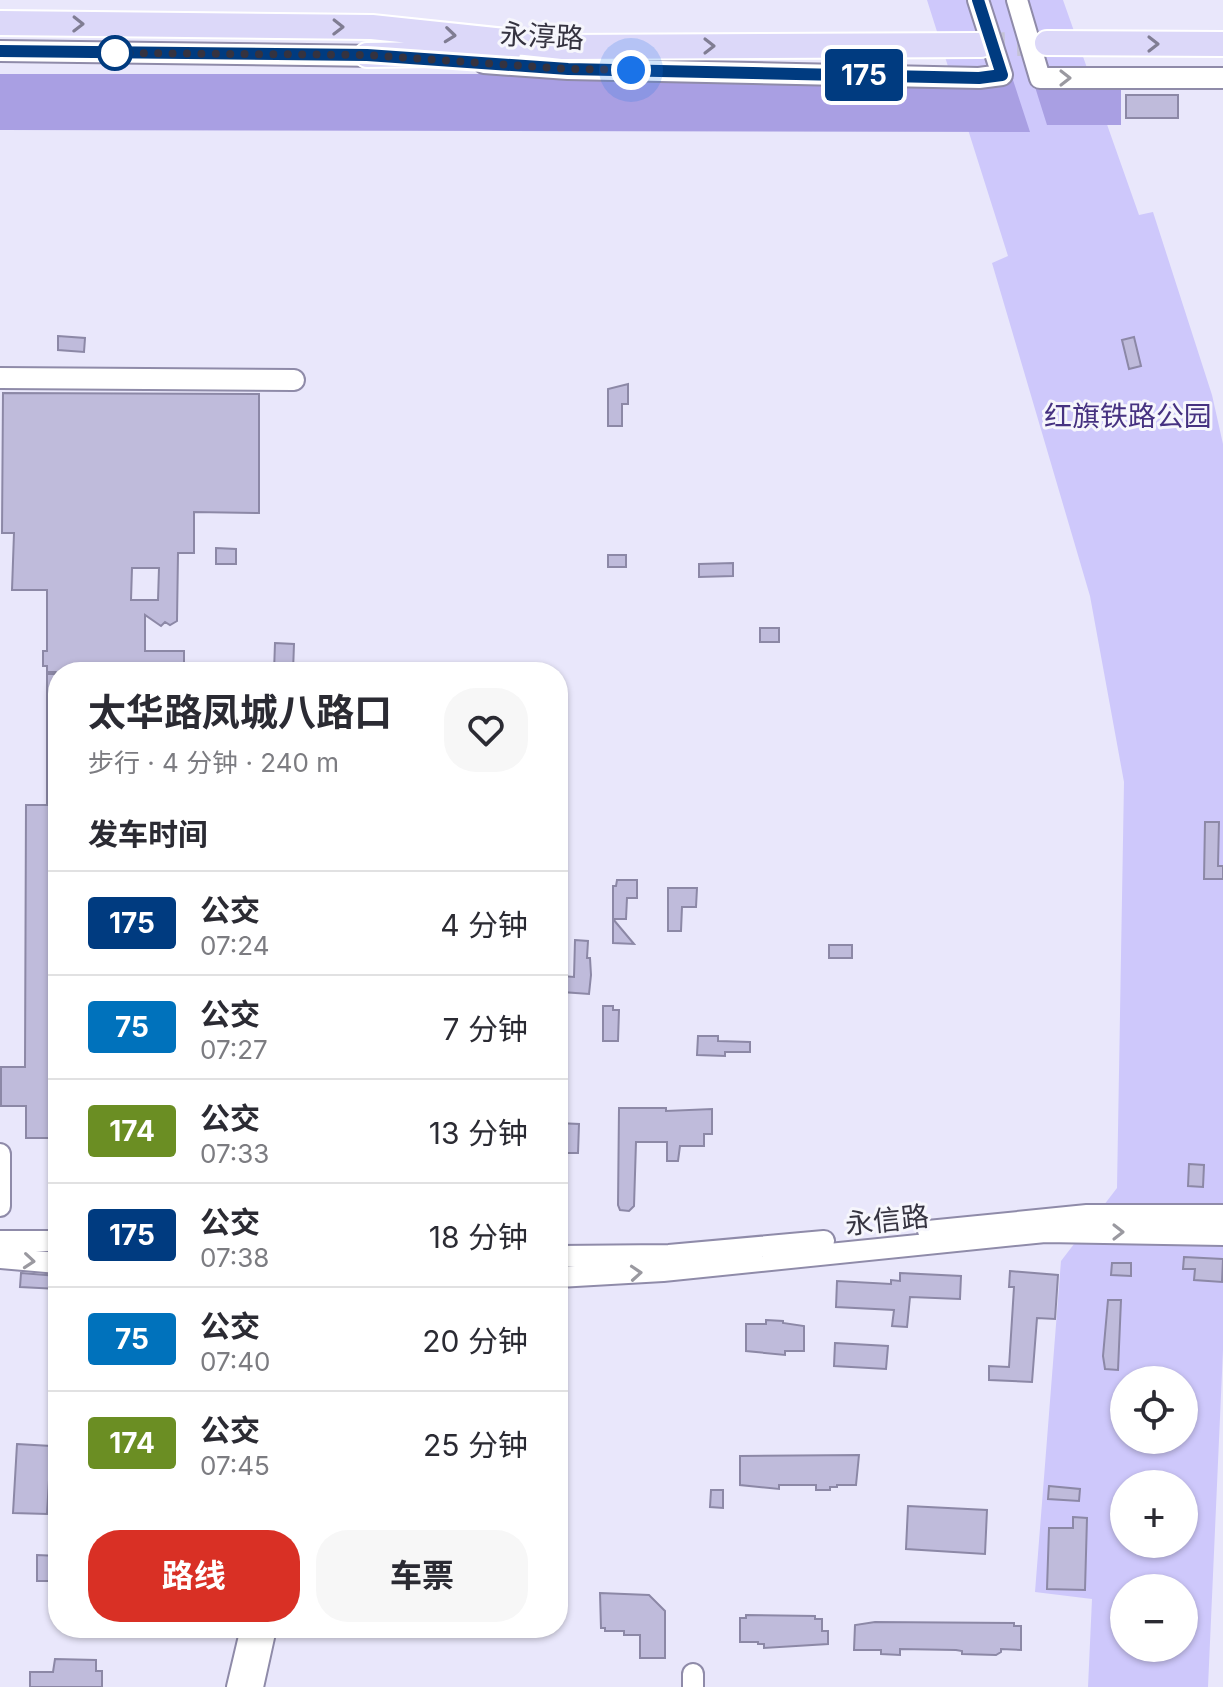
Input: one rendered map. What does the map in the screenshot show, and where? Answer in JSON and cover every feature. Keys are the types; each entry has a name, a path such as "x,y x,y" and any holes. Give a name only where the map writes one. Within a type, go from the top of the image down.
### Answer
{"main road":[{"name":"永淳路","path":"0,23 372,27 563,47 981,45"},
{"path":"1047,43 1223,44"},
{"path":"367,55 488,55 563,47"}],"street":[{"name":"永淳路","path":"0,51 367,55 568,69 979,78 1002,75 978,0"},
{"path":"1017,0 1040,78 1223,78"},
{"path":"0,378 294,380"},
{"path":"0,1154 0,1206"},
{"name":"永信路","path":"568,1256 669,1255 1087,1215 1223,1215"},
{"name":"永信路","path":"568,1276 678,1270 1045,1232 1223,1235"},
{"path":"0,1241 48,1241"},
{"path":"0,1258 48,1262"},
{"path":"237,1687 249,1638"},
{"path":"253,1687 264,1638"}],"green space":[{"name":"红旗铁路公园","path":"927,0 1063,0 1139,215 1153,212 1212,395 1223,444 1223,1350 1208,1687 1088,1687 1092,1599 1035,1592 1061,1261 1117,1188 1124,782 1090,596 992,263 1008,256"}],"shaded area":[{"path":"1030,71 1121,74 1121,125 1047,125"},
{"path":"0,74 1011,74 1030,132 0,130"}],"building":[{"path":"1126,95 1178,95 1178,118 1126,118"},
{"path":"58,336 85,338 84,352 58,350"},
{"path":"1134,337 1141,366 1129,369 1122,340"},
{"path":"628,384 628,404 622,404 622,426 608,426 608,389"},
{"path":"3,393 259,394 259,513 194,512 194,553 178,553 177,621 170,625 165,622 161,626 145,615 145,651 184,651 184,662 48,662 47,672 47,666 43,666 43,651 47,651 47,590 12,590 14,533 2,533","holes":["132,568 159,568 158,600 131,600"]},
{"path":"216,548 236,549 236,564 216,564"},
{"path":"608,555 626,555 626,567 608,567"},
{"path":"733,563 733,576 699,577 699,564"},
{"path":"760,628 779,628 779,642 760,642"},
{"path":"275,643 294,644 293,662 274,662"},
{"path":"48,674 48,1138 26,1138 26,1106 1,1106 1,1067 25,1067 26,805 47,805"},
{"path":"1205,822 1219,822 1218,866 1223,866 1223,879 1204,879"},
{"path":"617,880 637,880 637,898 627,898 626,919 613,919 613,886 616,886"},
{"path":"668,888 697,888 696,907 682,907 681,931 668,931"},
{"path":"613,919 634,944 613,943"},
{"path":"575,940 588,941 589,994 568,992 568,976 574,977"},
{"path":"829,945 852,945 852,958 829,958"},
{"path":"603,1006 613,1006 613,1010 619,1010 618,1041 603,1041"},
{"path":"698,1036 718,1036 718,1041 750,1042 750,1052 725,1052 725,1056 697,1055"},
{"path":"619,1108 666,1108 666,1111 712,1109 712,1134 704,1134 704,1146 680,1146 678,1161 667,1161 667,1142 636,1142 634,1206 629,1211 620,1210 618,1205"},
{"path":"568,1123 579,1124 578,1153 568,1153"},
{"path":"1189,1164 1204,1165 1203,1187 1188,1186"},
{"path":"1184,1257 1223,1259 1222,1282 1194,1280 1195,1269 1183,1269"},
{"path":"1112,1263 1131,1263 1131,1276 1111,1275"},
{"path":"1010,1271 1058,1275 1055,1319 1037,1318 1032,1382 989,1380 989,1366 1009,1367 1014,1287 1009,1287"},
{"path":"21,1273 48,1275 48,1288 20,1287"},
{"path":"900,1273 961,1276 960,1299 910,1297 907,1327 892,1326 894,1310 836,1307 837,1281 891,1284 891,1280 900,1281"},
{"path":"1108,1300 1121,1300 1118,1366 1105,1369 1103,1356"},
{"path":"766,1320 804,1326 804,1351 785,1351 785,1355 746,1351 746,1324 766,1324"},
{"path":"835,1343 888,1346 886,1369 834,1366"},
{"path":"17,1444 48,1446 47,1514 13,1513"},
{"path":"859,1455 856,1485 816,1490 816,1485 779,1485 779,1489 740,1485 740,1456"},
{"path":"1049,1486 1080,1489 1079,1501 1048,1499"},
{"path":"711,1490 723,1490 723,1508 710,1507"},
{"path":"908,1506 987,1510 985,1554 906,1549"},
{"path":"1073,1517 1087,1518 1085,1590 1047,1589 1049,1528 1073,1528"},
{"path":"37,1555 48,1556 48,1581 37,1581"},
{"path":"600,1593 649,1595 665,1611 665,1658 640,1658 640,1635 624,1635 624,1631 605,1631 601,1628"},
{"path":"746,1615 815,1616 815,1619 822,1619 822,1631 828,1631 828,1644 764,1648 764,1644 758,1642 740,1642 740,1618 746,1618"},
{"path":"875,1622 1014,1623 1014,1626 1021,1626 1021,1650 1001,1649 996,1655 962,1654 962,1651 956,1650 900,1649 900,1655 881,1654 881,1650 854,1650 855,1625"},
{"path":"55,1659 96,1660 96,1671 102,1671 102,1687 30,1687 30,1672 53,1672"}],"tunnel":[{"path":"981,45 1047,43"}],"bus line":[{"name":"175","path":"0,51 367,55 568,69 979,78 1002,75 978,0"}],"route":[{"path":"115,53 367,55 568,69 631,70"}]}
